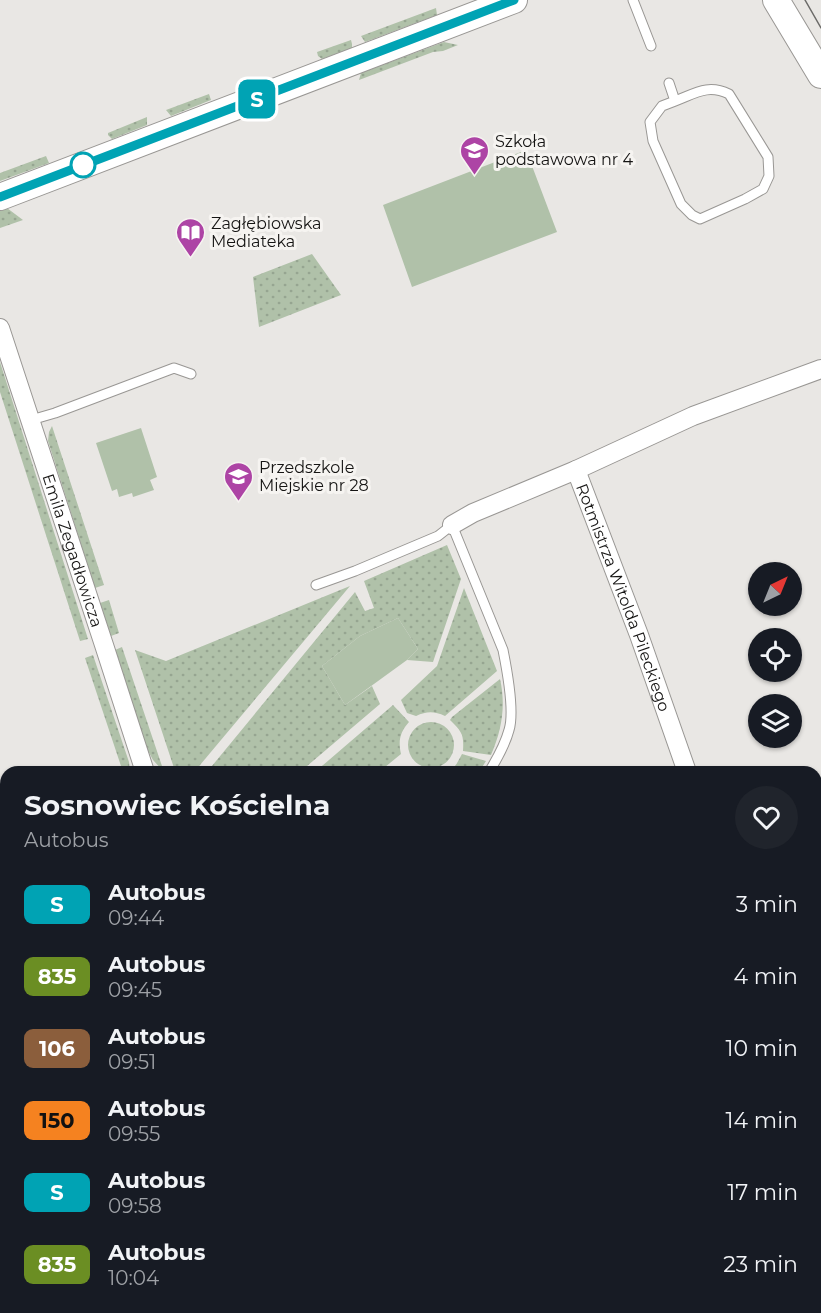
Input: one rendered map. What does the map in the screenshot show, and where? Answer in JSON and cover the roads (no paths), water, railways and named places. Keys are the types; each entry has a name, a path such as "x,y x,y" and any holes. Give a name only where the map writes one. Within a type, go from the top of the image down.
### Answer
{"street":[{"path":"0,197 514,0"},
{"path":"776,0 821,75"},
{"name":"Emila Zegadłowicza","path":"0,328 143,766"},
{"name":"Rotmistrza Witolda Pileckiego","path":"685,766 639,635 576,470 693,416 821,369"},
{"path":"452,525 473,513 576,470"}],"lane":[{"path":"633,0 651,46"},
{"path":"669,83 675,100"},
{"path":"706,89 718,89 729,94 768,157 769,176 763,189 700,219 692,215 681,204 653,141 650,122 662,106 675,100 706,89"},
{"path":"31,420 174,368 191,374"},
{"path":"316,585 438,536 452,525 505,660 510,728 499,757 493,766"}],"tram line":[{"path":"805,0 821,28"}],"place":[{"name":"Szkoła podstawowa nr 4","path":"474,176"},
{"name":"Zagłębiowska Mediateka","path":"190,258"},
{"name":"Przedszkole Miejskie nr 28","path":"238,502"}]}
